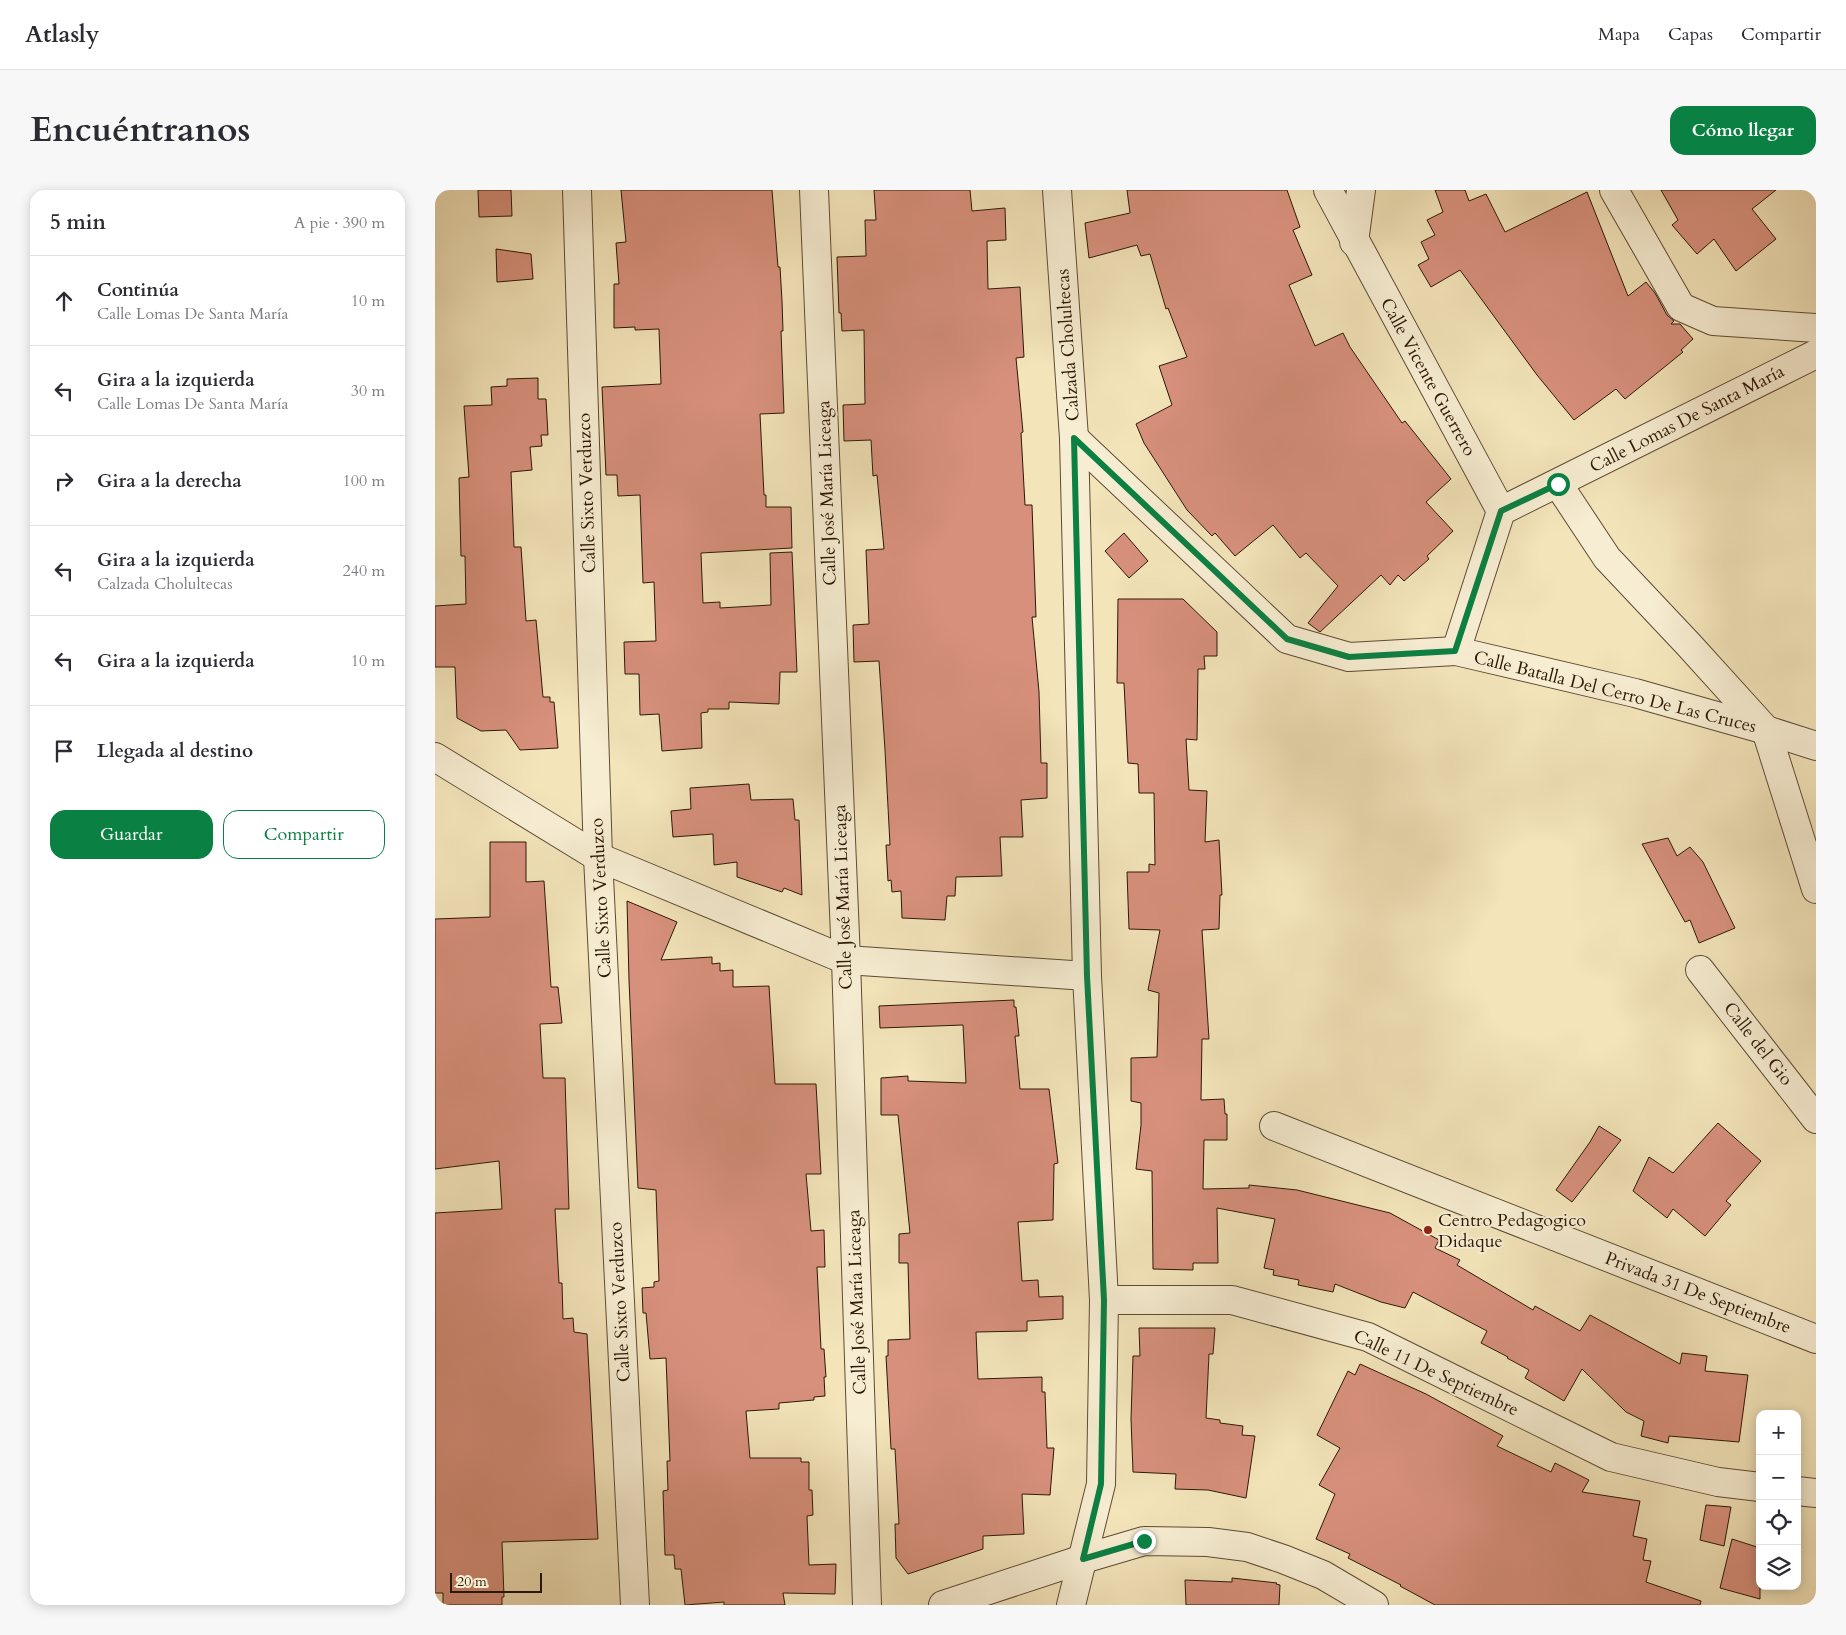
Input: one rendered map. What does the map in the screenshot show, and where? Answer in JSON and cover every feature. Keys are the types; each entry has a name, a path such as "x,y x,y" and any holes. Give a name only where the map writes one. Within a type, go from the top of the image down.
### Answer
{"street":[{"name":"Calle Sixto Verduzco","path":"577,190 599,857 635,1605"},
{"name":"Calle José María Liceaga","path":"814,190 846,960 867,1605"},
{"name":"Calzada Cholultecas","path":"1057,190 1074,438 1087,976 1104,1300 1101,1484 1071,1605"},
{"name":"Calle Vicente Guerrero","path":"1327,190 1501,511"},
{"path":"1354,242 1361,190"},
{"path":"1614,190 1681,307 1713,321 1816,328"},
{"name":"Calle Lomas De Santa María","path":"1501,511 1816,354"},
{"name":"Calle Batalla Del Cerro De Las Cruces","path":"1074,438 1287,639 1349,657 1455,651 1635,693 1816,746"},
{"path":"1558,484 1607,558 1766,730 1816,889"},
{"path":"1455,651 1501,511"},
{"path":"435,757 599,857 846,960 1087,976"},
{"name":"Calle del Gio","path":"1700,970 1816,1118"},
{"name":"Privada 31 De Septiembre","path":"1273,1126 1816,1339"},
{"name":"Calle 11 De Septiembre","path":"1104,1300 1232,1300 1369,1337 1611,1458 1718,1482 1756,1487"},
{"path":"1801,1492 1816,1494"},
{"path":"943,1605 1144,1541 1208,1542 1247,1547 1283,1559 1323,1576 1374,1605"}],"building":[{"path":"478,190 511,190 512,216 479,217"},
{"path":"621,190 772,190 782,301 783,331 781,331 784,413 760,414 764,495 766,495 766,507 791,507 792,548 701,553 703,603 720,602 720,608 771,605 770,553 792,552 797,672 780,672 779,704 729,702 729,709 708,709 708,712 701,713 702,748 662,751 659,714 640,715 639,674 625,674 624,642 656,641 654,582 643,583 640,495 618,496 617,475 606,475 602,387 661,384 659,329 635,330 635,327 614,328 614,284 619,284 616,243 626,242"},
{"path":"874,190 970,190 972,211 1005,208 1006,240 987,241 988,289 1020,287 1024,357 1016,358 1023,432 1021,433 1025,505 1032,505 1036,617 1032,617 1039,692 1041,763 1047,763 1047,798 1021,800 1023,837 1000,837 1002,876 956,877 955,896 947,896 945,920 902,918 901,891 892,892 891,880 888,881 886,845 890,845 879,661 854,662 853,625 869,624 866,550 884,549 877,475 873,476 871,440 844,441 843,405 865,404 864,330 842,331 841,313 839,313 837,257 866,256 865,220 876,220"},
{"path":"1127,190 1287,190 1300,227 1293,230 1312,275 1289,285 1315,346 1343,333 1350,347 1402,423 1405,421 1451,479 1426,502 1453,531 1427,556 1429,559 1404,581 1398,575 1390,585 1381,575 1320,632 1308,623 1338,586 1306,553 1300,558 1273,525 1235,556 1215,533 1212,536 1187,510 1144,443 1136,424 1172,405 1159,366 1187,357 1168,308 1166,309 1150,254 1141,256 1137,245 1089,258 1085,223 1130,213"},
{"path":"1435,190 1465,190 1469,201 1486,194 1505,232 1587,192 1628,296 1646,282 1655,293 1667,315 1674,321 1671,324 1680,324 1693,339 1681,350 1683,352 1625,399 1616,389 1574,420 1537,375 1460,270 1431,287 1418,265 1429,259 1421,242 1435,235 1427,220 1443,212"},
{"path":"1661,190 1776,190 1752,209 1776,239 1736,271 1714,239 1697,254 1672,225 1678,220"},
{"path":"496,249 531,254 533,279 497,282"},
{"path":"538,378 538,399 546,399 548,435 541,435 542,446 530,447 532,470 511,472 514,547 521,547 526,621 536,620 543,697 550,697 550,702 554,702 558,748 520,750 506,730 481,731 457,718 455,667 435,667 435,606 466,604 465,556 461,556 459,478 469,477 464,406 492,405 491,387 507,386 507,379"},
{"path":"1124,533 1148,561 1129,578 1105,551"},
{"path":"1118,599 1183,599 1217,632 1217,656 1204,656 1205,669 1198,669 1197,740 1186,739 1189,790 1207,791 1205,842 1219,840 1222,895 1220,895 1219,929 1202,930 1209,1039 1202,1039 1201,1100 1224,1099 1225,1114 1227,1114 1227,1140 1204,1140 1203,1189 1249,1188 1249,1185 1297,1190 1390,1213 1439,1240 1435,1248 1460,1260 1457,1265 1533,1310 1535,1306 1580,1331 1590,1315 1680,1364 1682,1353 1707,1356 1705,1371 1748,1375 1739,1442 1669,1436 1668,1443 1641,1436 1644,1421 1626,1412 1582,1369 1564,1401 1525,1378 1529,1370 1481,1343 1487,1331 1413,1292 1405,1308 1381,1302 1335,1284 1333,1292 1298,1285 1299,1280 1273,1275 1274,1270 1264,1268 1275,1219 1217,1208 1218,1263 1193,1263 1193,1270 1153,1269 1152,1171 1136,1169 1141,1125 1141,1103 1131,1101 1131,1058 1157,1057 1159,993 1148,990 1160,930 1129,929 1127,872 1149,872 1149,864 1155,865 1154,793 1139,793 1138,764 1128,763 1124,683 1117,683"},
{"path":"749,784 751,800 793,799 795,820 799,820 802,895 784,888 782,892 737,877 737,862 714,865 713,834 673,837 671,811 691,809 690,788"},
{"path":"1668,838 1677,856 1690,847 1703,862 1735,928 1699,943 1690,920 1685,922 1642,844"},
{"path":"490,842 526,842 526,882 544,881 551,987 558,987 562,1023 540,1024 543,1078 565,1078 569,1209 555,1209 559,1283 562,1283 563,1319 573,1318 574,1332 587,1334 598,1539 502,1542 504,1597 502,1597 502,1605 443,1605 443,1593 435,1593 435,1213 502,1209 499,1161 435,1169 435,919 490,917"},
{"path":"627,901 677,922 661,960 712,957 712,964 720,963 720,971 733,970 733,987 769,986 775,1084 816,1084 821,1174 806,1174 811,1231 824,1230 825,1267 817,1267 821,1349 824,1349 826,1377 824,1377 825,1396 814,1397 814,1400 779,1403 779,1409 746,1411 750,1458 801,1458 801,1462 809,1462 809,1490 812,1490 813,1515 807,1516 809,1565 836,1564 835,1594 783,1593 785,1605 724,1605 724,1602 685,1605 681,1569 675,1569 674,1555 665,1555 663,1491 668,1490 667,1461 670,1461 666,1358 650,1359 646,1313 643,1313 642,1288 654,1287 654,1282 659,1281 656,1190 638,1188"},
{"path":"1014,1000 1019,1036 1015,1036 1020,1089 1049,1089 1058,1163 1054,1164 1053,1220 1018,1222 1022,1281 1038,1280 1039,1297 1063,1296 1063,1319 1027,1321 1027,1331 976,1332 978,1379 1042,1377 1042,1392 1045,1392 1047,1448 1054,1448 1050,1495 1022,1494 1024,1534 983,1536 983,1549 908,1574 896,1558 895,1524 899,1524 895,1449 891,1449 886,1356 888,1356 888,1340 910,1339 908,1263 899,1263 899,1234 910,1233 898,1115 881,1115 881,1078 908,1076 908,1081 966,1083 963,1025 880,1028 879,1006"},
{"path":"1718,1123 1761,1161 1726,1201 1731,1205 1705,1236 1673,1209 1667,1218 1633,1191 1649,1157 1673,1173"},
{"path":"1599,1126 1621,1140 1572,1202 1556,1190"},
{"path":"1139,1328 1215,1328 1213,1354 1209,1354 1206,1418 1220,1420 1220,1423 1243,1426 1242,1435 1255,1436 1246,1498 1208,1490 1175,1489 1176,1474 1133,1472 1131,1419 1133,1356 1140,1356"},
{"path":"1360,1364 1426,1394 1503,1436 1497,1446 1551,1472 1555,1463 1589,1480 1582,1492 1640,1501 1633,1536 1647,1539 1643,1560 1651,1561 1646,1582 1701,1601 1700,1605 1435,1605 1348,1558 1350,1554 1316,1539 1335,1494 1319,1485 1340,1448 1317,1435 1348,1371 1355,1375"},
{"path":"1706,1505 1731,1507 1724,1546 1700,1540"},
{"path":"1732,1539 1756,1547 1756,1590 1760,1590 1760,1599 1720,1588"},
{"path":"1232,1578 1277,1583 1280,1585 1279,1605 1186,1605 1185,1580 1232,1582"}],"place":[{"name":"Centro Pedagogico Didaque","path":"1428,1230"}],"route":[{"path":"1144,1541 1083,1559 1101,1484 1104,1300 1087,976 1074,438 1287,639 1349,657 1455,651 1501,511 1558,484"}]}
